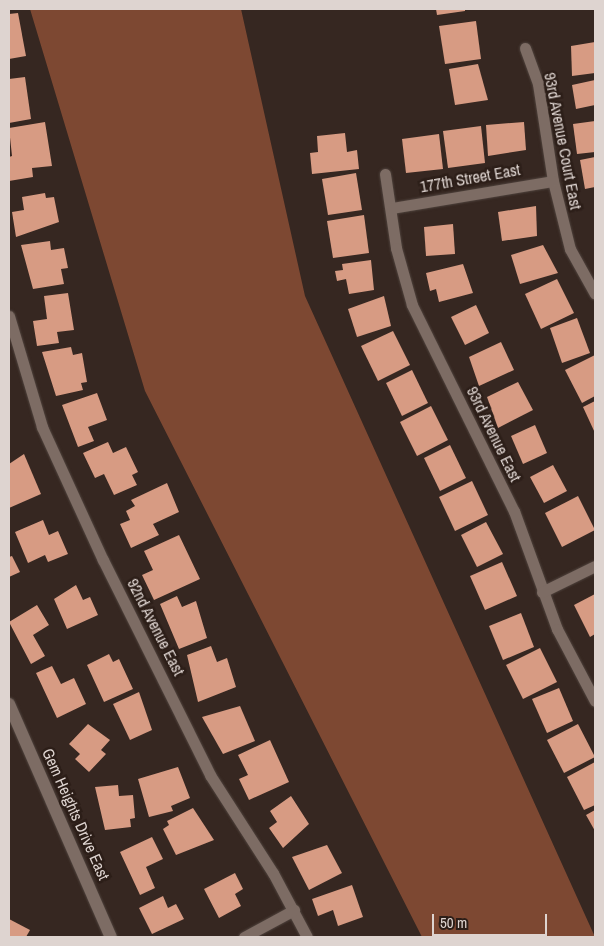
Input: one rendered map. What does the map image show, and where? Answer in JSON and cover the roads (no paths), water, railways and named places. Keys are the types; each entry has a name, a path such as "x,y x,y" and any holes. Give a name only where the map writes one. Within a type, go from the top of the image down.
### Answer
{"street":[{"name":"93rd Avenue Court East","path":"525,48 538,84 553,181 570,249 595,294"},
{"name":"93rd Avenue East","path":"385,174 392,208 396,248 412,306 514,511 542,592 595,701"},
{"name":"177th Street East","path":"392,208 553,181"},
{"name":"92nd Avenue East","path":"9,316 42,427 103,560 214,782 294,910 306,937"},
{"path":"542,592 595,566"},
{"name":"Gem Heights Drive East","path":"11,712 111,937"},
{"path":"244,937 294,910"}]}
